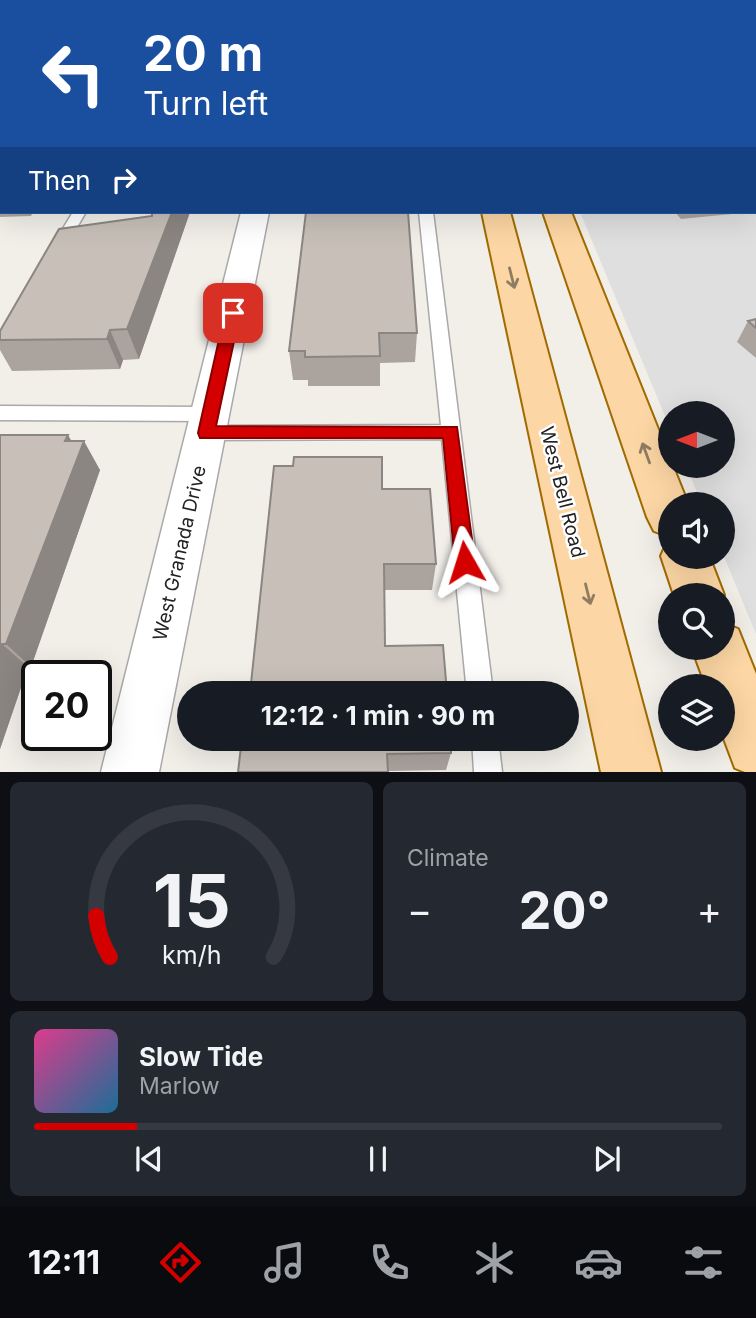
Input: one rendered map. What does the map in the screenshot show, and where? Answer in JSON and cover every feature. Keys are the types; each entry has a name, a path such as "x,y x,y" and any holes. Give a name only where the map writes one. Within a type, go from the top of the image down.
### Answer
{"main road":[{"name":"West Bell Road","path":"496,214 631,772"},
{"path":"558,214 661,492"},
{"path":"723,660 756,747"}],"street":[{"name":"West Granada Drive","path":"130,772 255,214"}],"lane":[{"path":"53,258 78,214"},
{"path":"426,214 479,681"},
{"path":"0,414 451,432"},
{"path":"486,751 488,772"}],"shaded area":[{"path":"581,214 756,214 756,634 729,569 735,569 735,492 697,492 691,478 735,478 735,401 659,401"}],"building":[{"path":"171,214 127,329 110,330 107,339 0,340 0,331 59,229"},
{"path":"306,214 408,214 417,333 379,333 380,356 305,357 305,351 289,351"},
{"path":"756,319 756,328 748,321"},
{"path":"0,435 68,435 65,441 84,441 6,644 2,644 0,650"},
{"path":"294,457 382,457 382,489 430,489 436,564 384,564 385,646 443,645 446,681 251,681 274,466 293,466"},
{"path":"240,751 451,751 387,754 388,772 238,772"}],"route":[{"path":"233,313 206,433 451,432 465,562"}]}
